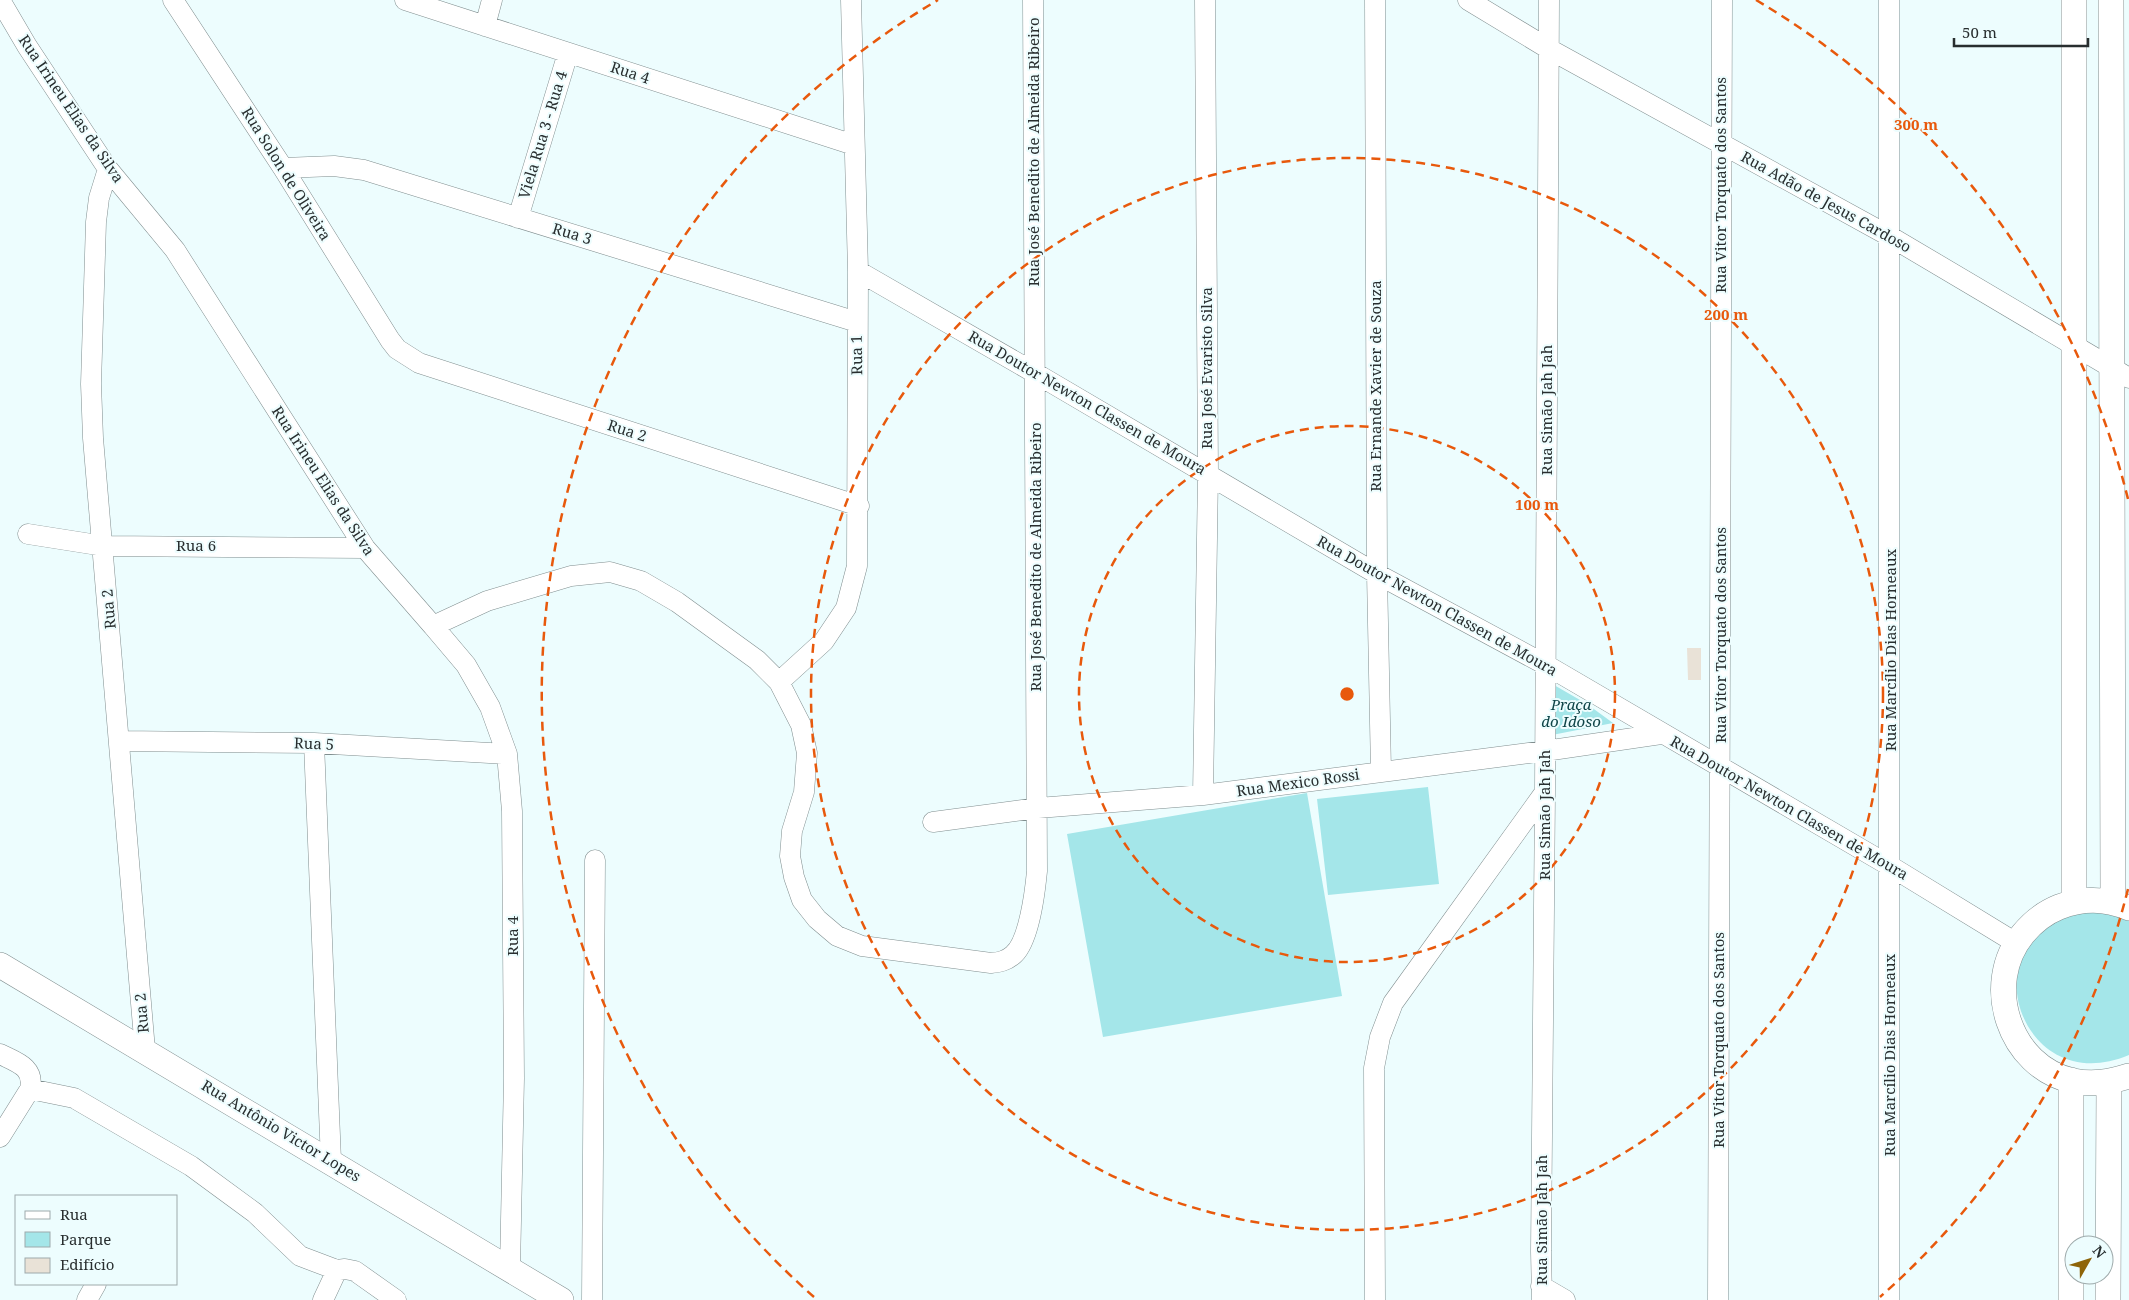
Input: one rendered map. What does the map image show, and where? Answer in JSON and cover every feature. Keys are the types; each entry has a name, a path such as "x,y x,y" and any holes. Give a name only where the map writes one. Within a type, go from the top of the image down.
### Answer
{"main road":[{"path":"2074,0 2074,902"},
{"path":"2108,1300 2119,1079 2090,1083 2071,1080 2044,1069 2023,1050 2009,1025 2002,998 2005,969 2016,943 2031,924 2051,910 2074,902 2093,900 2121,905 2120,373 2111,0"},
{"name":"Rua Antônio Victor Lopes","path":"0,965 561,1300"},
{"path":"2071,1080 2071,1300"}],"street":[{"name":"Rua Irineu Elias da Silva","path":"0,0 27,46 108,169 175,250 365,548 433,626"},
{"name":"Rua Solon de Oliveira","path":"173,0 283,168 384,332 397,349"},
{"name":"Rua 4","path":"405,0 854,145"},
{"path":"484,26 492,0"},
{"name":"Rua 1","path":"779,682 824,641 846,608 857,566 859,506 858,271 851,0"},
{"name":"Rua José Benedito de Almeida Ribeiro","path":"779,682 801,725 808,754 804,792 792,831 790,856 794,877 802,900 817,919 837,936 862,946 991,962 1003,961 1014,954 1022,943 1035,892 1037,871 1033,0"},
{"name":"Rua José Evaristo Silva","path":"1203,795 1208,474 1205,0"},
{"name":"Rua Ernande Xavier de Souza","path":"1374,0 1377,574 1381,771"},
{"name":"Rua Adão de Jesus Cardoso","path":"1468,0 1549,49 1891,237 2120,373"},
{"name":"Rua Simão Jah Jah","path":"1542,1293 1549,0"},
{"name":"Rua Vitor Torquato dos Santos","path":"1718,1300 1722,0"},
{"name":"Rua Marcílio Dias Horneaux","path":"1889,1300 1890,0"},
{"name":"Viela Rua 3 - Rua 4","path":"518,218 568,52"},
{"name":"Rua 3","path":"283,168 334,166 364,170 857,322"},
{"name":"Rua 2","path":"108,169 99,198 96,222 91,384 145,1050"},
{"name":"Rua Doutor Newton Classen de Moura","path":"858,271 1377,574 1546,665 1890,866 2016,943"},
{"name":"Rua 2","path":"397,349 418,363 859,506"},
{"name":"Rua 6","path":"28,534 104,546 365,548"},
{"path":"433,626 497,598 571,576 610,572 641,580 677,602 756,660 779,682"},
{"name":"Rua 4","path":"433,626 466,666 490,708 507,754 512,821 514,1078 510,1268"},
{"name":"Rua Mexico Rossi","path":"933,822 1038,808 1203,795 1662,734"},
{"name":"Rua 5","path":"120,741 314,743 507,754"},
{"path":"314,743 331,1161"},
{"path":"1375,1300 1374,1068 1380,1037 1393,1003 1546,792"},
{"path":"592,1300 595,860"},
{"path":"0,1054 29,1071 32,1080 30,1089 0,1137"},
{"path":"30,1089 74,1098 182,1161 255,1213 300,1256 337,1270 355,1271 396,1300"},
{"path":"323,1300 337,1270"},
{"path":"87,1300 95,1285"},
{"path":"1542,1293 1565,1300"}],"green space":[{"name":"Praça do Idoso","path":"1554,685 1587,704 1613,723 1552,735"},
{"path":"1428,787 1439,884 1328,895 1317,799"},
{"path":"1307,793 1342,996 1103,1037 1067,834"},
{"path":"2101,911 2129,920 2129,1055 2092,1063 2061,1056 2037,1039 2022,1013 2017,985 2022,956 2039,931 2070,914"}],"building":[{"path":"1687,648 1701,648 1701,680 1688,680"}]}
